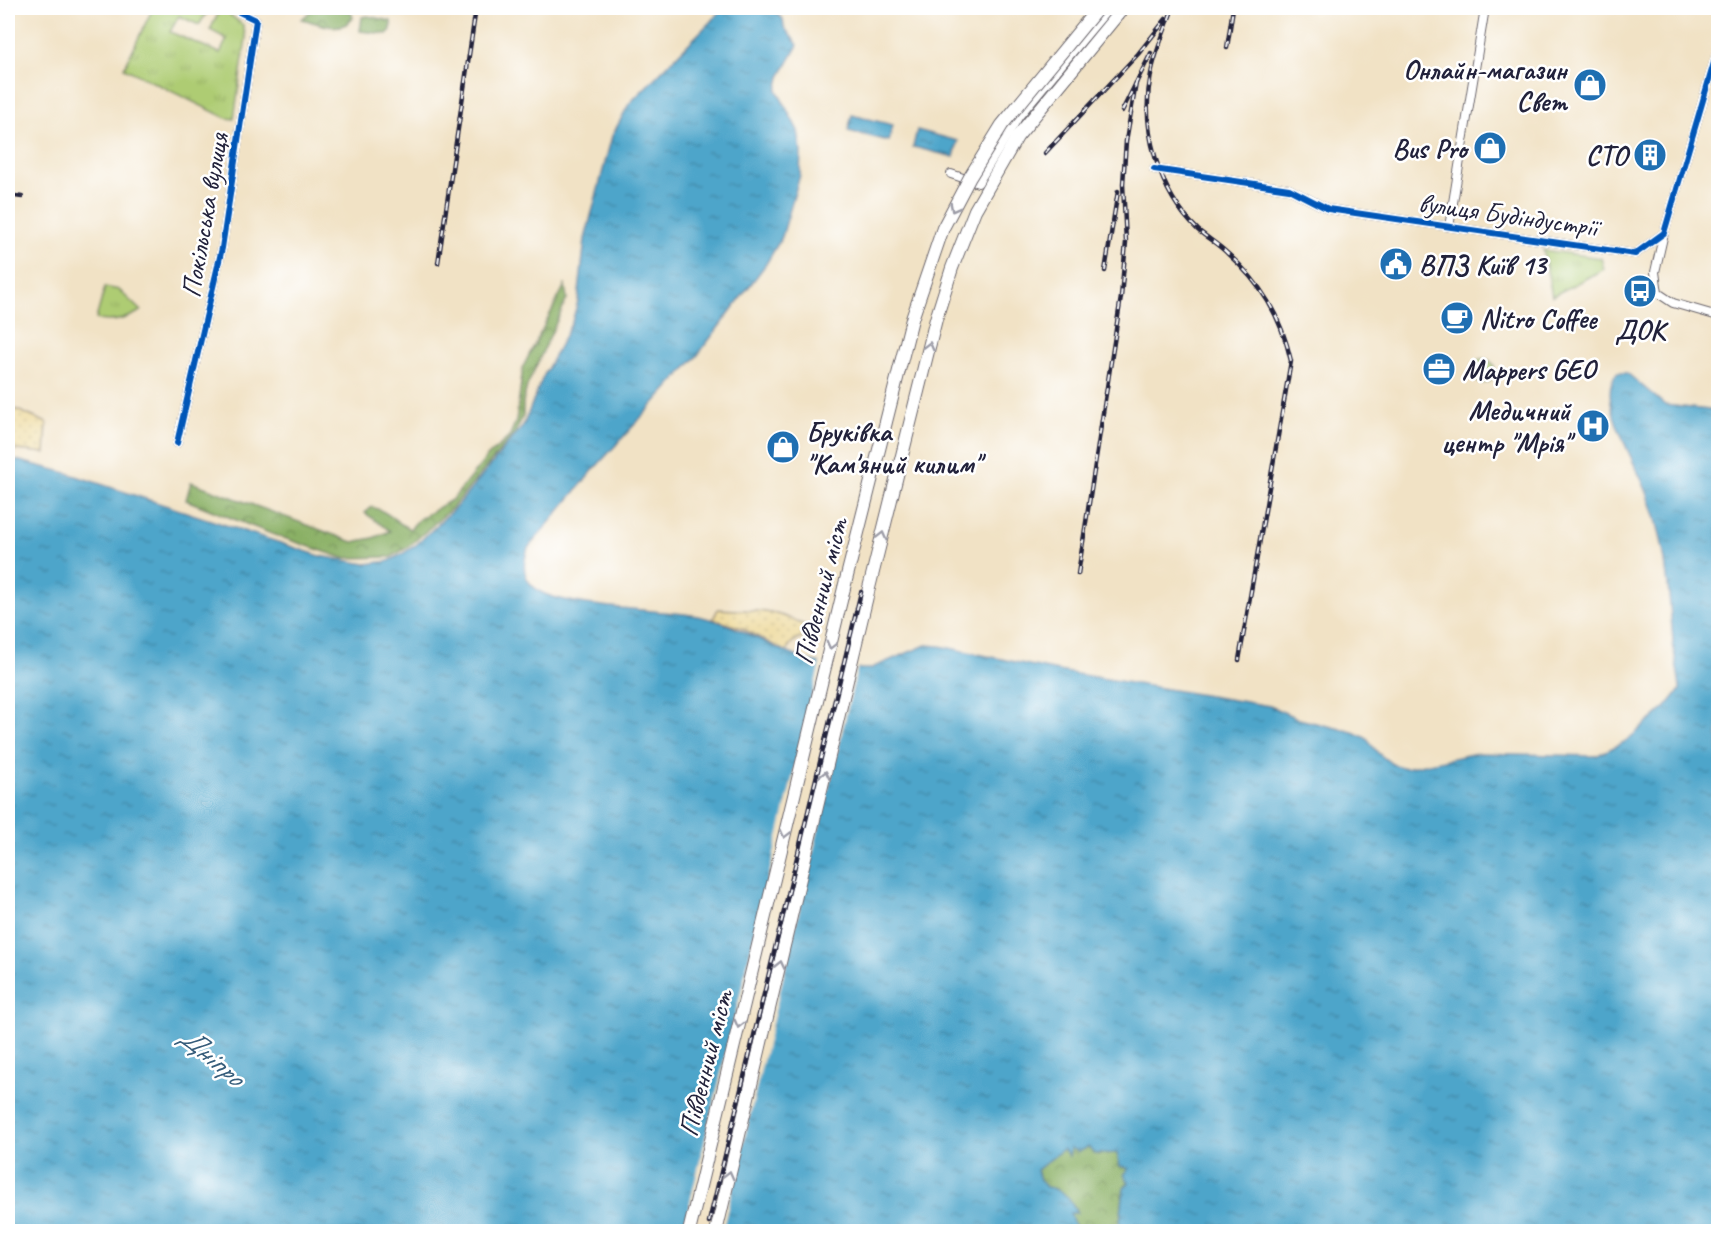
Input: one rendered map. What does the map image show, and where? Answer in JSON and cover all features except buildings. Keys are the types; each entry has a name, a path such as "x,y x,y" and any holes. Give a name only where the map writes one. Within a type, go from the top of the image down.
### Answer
{"highway":[{"name":"Південний міст","path":"689,1232 844,588 912,319 931,259 943,228 990,143 1015,108 1098,8"},
{"name":"Південний міст","path":"716,1232 865,604 936,319 952,268 975,210 1017,137 1123,8"}],"street":[{"name":"Покільська вулиця","path":"177,444 222,248 256,20 231,8"},
{"path":"951,174 978,183 1019,116 1109,8"},
{"path":"1449,227 1485,8"},
{"path":"1719,49 1664,233 1655,272 1658,293 1673,303 1719,316"},
{"name":"вулиця Будіндустрії","path":"1154,169 1289,189 1328,209 1635,254 1664,233"}],"green space":[{"path":"153,8 210,8 199,25 179,16 170,32 220,53 227,39 210,30 221,8 243,25 246,38 234,119 226,118 124,68"},
{"path":"314,8 342,9 351,12 353,18 348,23 336,26 322,25 302,19"},
{"path":"368,16 391,21 391,30 387,34 360,31 362,17"},
{"path":"1543,250 1601,258 1604,269 1552,296"},
{"path":"565,285 567,299 527,386 523,402 523,416 515,433 453,507 408,547 391,557 343,558 269,533 186,500 191,482 353,542 373,538 390,531 365,513 372,507 410,529 419,519 453,499 486,458 509,437 516,421 523,367"},
{"path":"105,287 119,290 141,311 119,320 96,319"},
{"path":"1483,359 1491,363 1495,371 1491,379 1483,383 1475,379 1471,371 1475,363"},
{"path":"1088,1147 1095,1154 1117,1153 1120,1166 1129,1168 1129,1182 1124,1188 1119,1231 1080,1231 1075,1228 1070,1213 1076,1213 1057,1189 1046,1187 1040,1180 1037,1170 1063,1149 1069,1155 1070,1148"}],"sand":[{"path":"8,406 47,423 45,453 8,449"},
{"path":"718,609 778,614 802,624 813,625 814,635 794,641 786,652 742,628 713,619"}],"water":[{"name":"Дніпро","path":"724,8 770,8 783,19 784,27 798,45 780,77 777,90 798,131 801,151 800,175 782,237 766,264 697,356 595,468 528,548 524,567 526,577 533,587 551,596 589,604 707,618 734,627 805,660 821,663 869,669 926,645 940,646 1058,671 1270,706 1299,719 1353,732 1366,738 1378,753 1392,764 1405,768 1477,753 1596,756 1626,741 1666,707 1680,690 1667,579 1657,522 1613,411 1610,396 1611,383 1617,373 1627,373 1665,405 1718,411 1718,1231 1119,1231 1124,1188 1129,1182 1124,1175 1129,1168 1120,1166 1117,1153 1095,1154 1088,1147 1079,1152 1070,1148 1069,1156 1063,1149 1037,1170 1040,1180 1046,1187 1062,1192 1071,1203 1077,1213 1070,1213 1075,1228 1080,1231 8,1231 8,458 67,473 320,556 366,564 389,561 402,554 417,544 457,506 523,426 542,379 572,322 578,301 585,239 612,136 629,104"},
{"path":"852,115 893,125 889,141 848,131"},
{"path":"917,130 958,141 954,157 913,147"}],"pier":[{"path":"821,659 858,665 722,1232 683,1231"}],"railway":[{"path":"438,263 476,8"},
{"path":"1227,48 1233,8"},
{"path":"1449,12 1450,8"},
{"path":"1171,13 1155,58 1148,94 1150,137 1155,158 1172,197 1184,215 1198,230 1239,264 1260,288 1282,329 1291,361 1239,660"},
{"path":"1045,153 1138,54 1166,19"},
{"path":"1122,111 1151,53"},
{"path":"1078,574 1121,297 1126,242 1123,184 1126,141 1136,83"},
{"path":"1105,271 1118,191"},
{"path":"8,195 22,197"},
{"path":"709,1222 861,592"}],"cycle path":[{"path":"177,443 222,248 256,20 231,8"},
{"path":"1154,169 1289,189 1328,209 1635,254 1664,233 1718,49"}],"place":[{"name":"Онлайн-магазин Свет","path":"1590,85"},
{"name":"Bus Pro","path":"1490,148"},
{"name":"СТО","path":"1650,155"},
{"name":"ВПЗ Київ 13","path":"1396,264"},
{"name":"ДОК","path":"1640,291"},
{"name":"Nitro Coffee","path":"1457,318"},
{"name":"Mappers GEO","path":"1439,369"},
{"name":"Медичний центр \"Мрія\"","path":"1593,426"},
{"name":"Бруківка \"Кам'яний килим\"","path":"783,447"}]}
